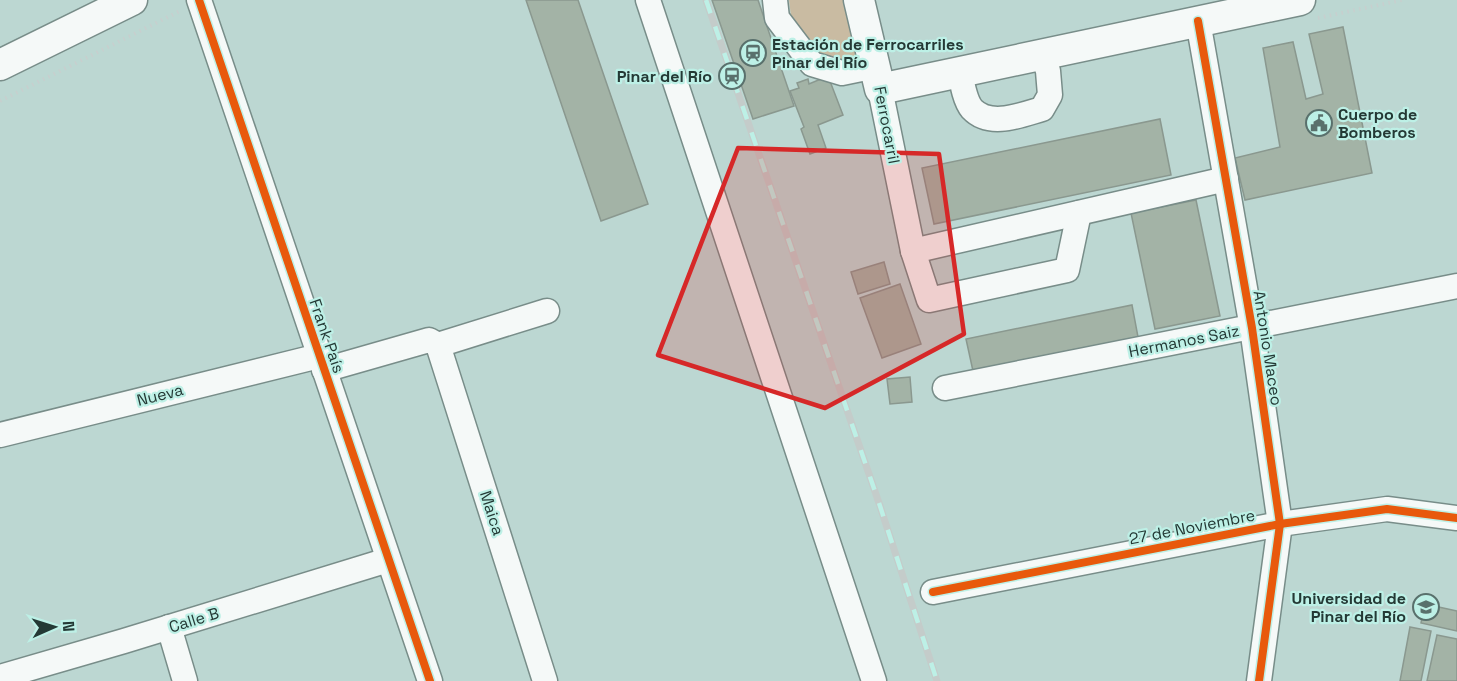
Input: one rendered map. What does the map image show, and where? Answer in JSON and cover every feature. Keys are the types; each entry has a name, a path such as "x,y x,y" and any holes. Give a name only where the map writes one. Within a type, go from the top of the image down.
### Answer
{"main road":[{"path":"0,65 132,0"},
{"name":"Ferrocarril","path":"859,0 878,78"},
{"path":"878,78 960,72 1043,55 1202,11 1300,0"}],"street":[{"path":"648,0 874,681"},
{"path":"775,0 777,18 812,64 842,73 878,78"},
{"name":"Frank País","path":"199,1 430,681"},
{"name":"Antonio Maceo","path":"1202,11 1280,524 1259,681"},
{"path":"960,72 963,88 972,109 989,118 1007,118 1042,109 1050,95 1048,71 1043,55"},
{"name":"Ferrocarril","path":"878,78 913,251 928,300 1067,270 1079,213"},
{"path":"913,251 1226,179"},
{"name":"Hermanos Saiz","path":"945,388 1457,285"},
{"name":"Nueva","path":"0,435 429,340 438,345 547,311"},
{"name":"Maica","path":"438,345 545,681"},
{"name":"27 de Noviembre","path":"933,592 1280,524 1387,509 1457,518"},
{"name":"Calle B","path":"0,677 388,560"},
{"path":"169,627 185,681"}],"path":[{"path":"0,101 199,1"}],"highlighted area":[{"path":"738,148 939,154 964,334 825,408 658,355"}],"shaded area":[{"path":"789,0 848,0 863,60 837,64 818,53 791,16"}],"building":[{"path":"526,0 578,0 648,204 601,221"},
{"name":"Estación de Ferrocarriles Pinar del Río","path":"712,0 758,0 794,106 753,119"},
{"name":"Cuerpo de Bomberos","path":"1343,27 1372,173 1245,200 1235,158 1280,147 1263,48 1293,42 1306,99 1323,94 1309,34"},
{"path":"828,76 843,115 818,125 826,148 810,154 801,129 804,127 790,91 799,88 797,83 808,79 809,84"},
{"path":"1160,119 1171,175 934,224 922,168"},
{"path":"1196,200 1220,316 1155,329 1131,213"},
{"path":"884,262 890,284 858,294 851,272"},
{"path":"900,284 921,344 882,358 860,298"},
{"path":"1132,305 1138,337 973,371 966,339"},
{"path":"910,377 912,402 890,404 887,379"},
{"path":"1425,604 1457,611 1457,631 1421,623"},
{"path":"1410,627 1431,631 1421,681 1400,681"},
{"path":"1437,635 1457,639 1457,681 1427,681"}],"railway":[{"path":"706,0 880,506 937,681"}],"cycle path":[{"path":"199,0 430,681"},
{"path":"1198,21 1252,328 1280,524 1259,681"},
{"path":"933,592 1280,524 1387,509 1457,518"}],"place":[{"name":"Estación de Ferrocarriles Pinar del Río","path":"753,53"},
{"name":"Pinar del Río","path":"732,76"},
{"name":"Cuerpo de Bomberos","path":"1319,123"},
{"name":"Universidad de Pinar del Río","path":"1426,607"}]}
